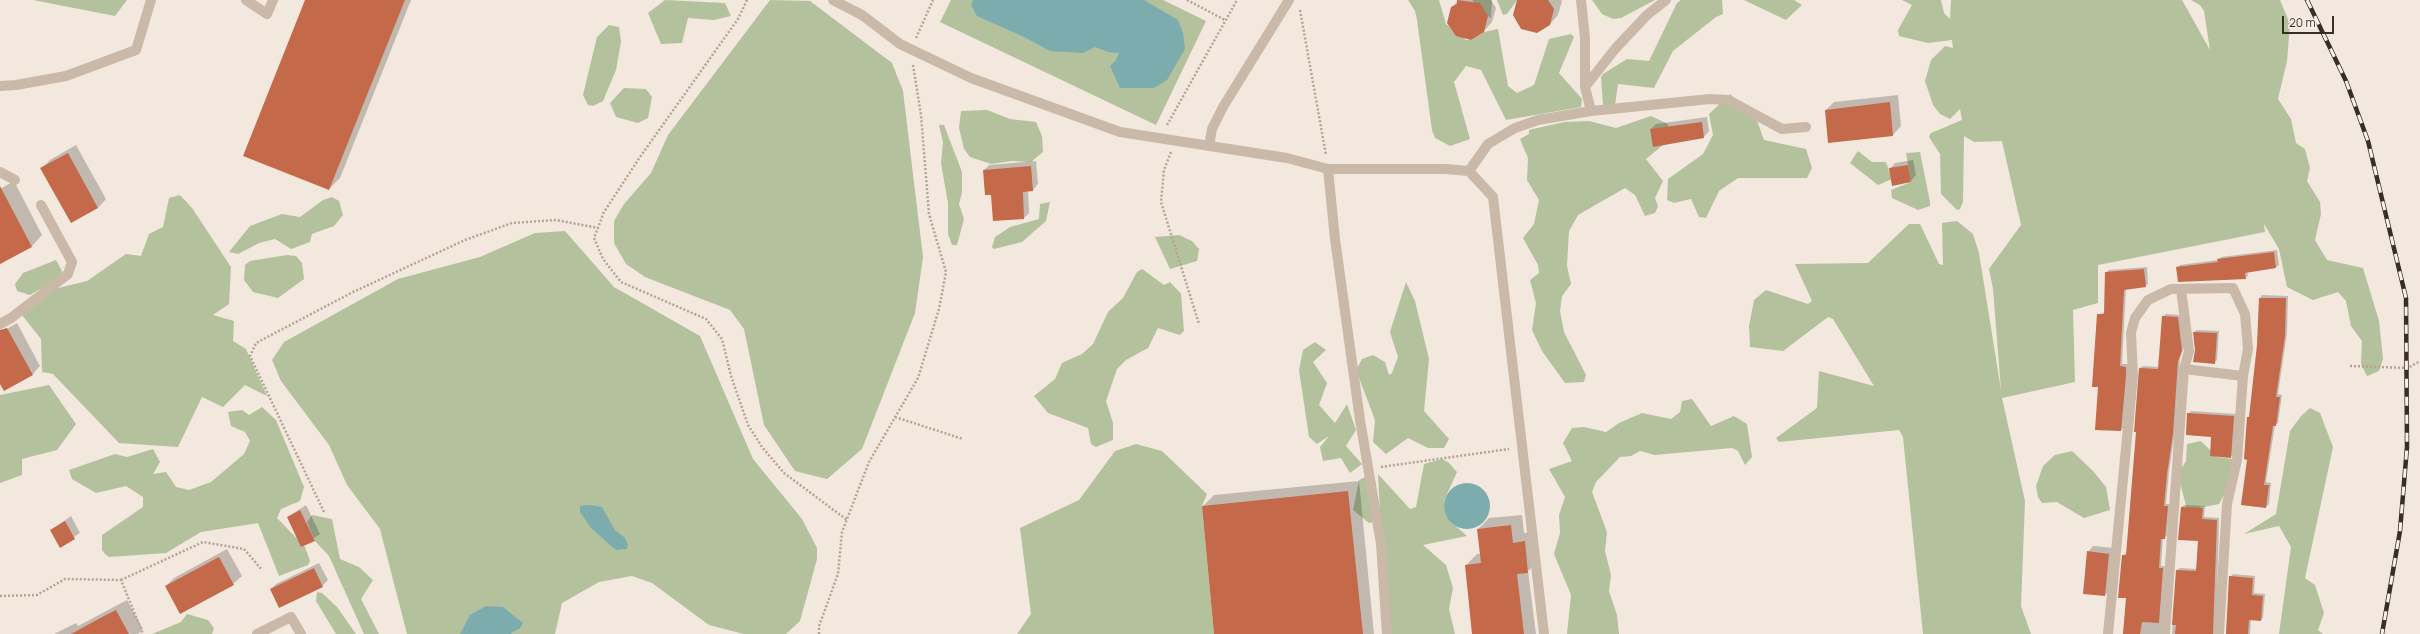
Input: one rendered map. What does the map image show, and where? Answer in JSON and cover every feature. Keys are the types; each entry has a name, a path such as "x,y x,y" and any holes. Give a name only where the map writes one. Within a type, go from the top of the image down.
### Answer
{"street":[{"path":"0,86 16,85 66,76 136,50 151,0"},
{"path":"246,0 267,14 273,0"},
{"path":"833,0 862,15 900,44 971,78 1120,132 1287,158 1328,169 1445,169 1469,171 1493,197 1544,634"},
{"path":"1209,146 1212,129 1223,107 1289,0"},
{"path":"1581,0 1585,38 1585,87 1592,111"},
{"path":"1585,87 1625,38 1647,15 1666,0"},
{"path":"1469,171 1488,144 1515,128 1538,120 1592,111 1710,99 1728,100 1782,129 1806,128"},
{"path":"1328,169 1335,239 1368,469 1381,544 1387,634"},
{"path":"0,172 15,180"},
{"path":"0,324 11,318 68,274 72,262 41,205"},
{"path":"2108,634 2133,376 2131,333 2135,318 2148,300 2171,289 2233,288 2245,314 2248,349 2242,376 2237,460 2227,504 2219,634"},
{"path":"2165,634 2184,369 2189,351 2181,289"},
{"path":"2184,369 2242,376"},
{"path":"257,634 291,617 301,634"}],"path":[{"path":"747,0 738,19 604,212 594,238 603,259 621,282 706,319 722,338 731,376 748,425 762,447 784,473 847,520"},
{"path":"819,634 819,626 838,574 842,532 869,462 918,378 939,309 946,272 929,214 921,115 911,49 933,0"},
{"path":"1187,0 1226,20"},
{"path":"1158,138 1237,0"},
{"path":"1299,8 1328,169"},
{"path":"1175,141 1164,170 1162,202 1199,324"},
{"path":"324,512 250,356 256,343 353,292 465,240 512,223 556,220 598,228"},
{"path":"2350,366 2408,368 2420,361"},
{"path":"895,417 963,439"},
{"path":"1368,469 1523,447"},
{"path":"0,596 37,595 65,579 121,580 203,542 244,549 262,570"},
{"path":"121,580 143,634"}],"green space":[{"path":"33,0 127,0 115,16"},
{"path":"665,0 725,3 731,16 714,20 688,18 682,43 661,44 648,13"},
{"path":"770,0 810,1 892,63 903,91 923,257 915,313 862,449 827,479 795,471 764,425 744,329 730,310 645,277 626,264 614,243 614,221 624,204 651,173 668,135"},
{"path":"951,0 1163,0 1206,21 1156,125 940,22"},
{"path":"1408,0 1439,0 1446,24 1466,40 1471,40 1484,32 1498,29 1508,86 1517,93 1534,85 1549,39 1571,34 1574,37 1559,73 1582,99 1581,107 1506,120 1481,70 1466,66 1454,82 1470,139 1450,146 1435,138 1432,130 1417,20 1415,11"},
{"path":"1472,0 1492,0 1491,18 1488,16"},
{"path":"1497,0 1517,0 1507,14 1503,15"},
{"path":"1592,0 1655,0 1621,18 1613,19 1602,14"},
{"path":"1681,0 1722,0 1723,14 1716,17 1673,51 1654,88 1618,84 1615,105 1603,105 1601,77 1603,74 1627,59 1649,61 1677,3"},
{"path":"1744,0 1794,0 1802,5 1786,20"},
{"path":"1902,0 1941,0 1944,13 1950,19 1951,0 2182,0 2210,50 2204,11 2200,5 2191,0 2280,0 2290,24 2287,61 2278,99 2291,119 2296,143 2305,149 2310,168 2307,181 2320,202 2321,214 2315,240 2327,260 2363,268 2379,321 2383,359 2379,371 2367,376 2361,364 2362,341 2351,326 2346,301 2338,292 2313,300 2287,287 2279,249 2264,224 2265,232 2098,265 2098,303 2073,310 2075,382 2002,398 2025,501 2021,606 2031,634 1923,634 1903,437 1899,430 1779,442 1776,438 1817,408 1819,371 1874,386 1833,319 1828,317 1783,351 1750,347 1749,326 1754,300 1766,290 1808,304 1812,301 1795,264 1868,263 1909,224 1920,224 1939,264 1943,265 1942,223 1957,221 1973,234 1979,253 2001,390 1993,289 1989,269 2021,225 2002,141 1974,142 1964,136 1963,202 1960,209 1957,210 1941,194 1940,154 1929,137 1931,133 1962,120 1960,109 1950,119 1940,114 1933,105 1925,81 1931,60 1945,46 1953,48 1952,40 1928,43 1899,36 1898,30 1912,5"},
{"path":"609,25 619,27 621,42 616,70 603,101 593,106 588,105 583,95 597,37"},
{"path":"624,88 646,89 652,97 648,118 638,123 616,117 610,103"},
{"path":"1730,94 1755,115 1764,140 1806,149 1812,168 1807,178 1738,178 1719,191 1706,218 1699,217 1691,199 1674,203 1667,200 1668,179 1703,154 1713,135 1709,114"},
{"path":"987,110 1010,119 1036,122 1042,136 1043,152 1031,162 1012,161 991,164 970,157 964,149 959,128 961,111"},
{"path":"1651,116 1668,124 1669,140 1646,159 1663,181 1655,198 1658,206 1655,213 1645,216 1635,195 1625,188 1578,215 1569,231 1567,266 1571,284 1562,296 1560,311 1564,332 1586,375 1584,382 1565,383 1542,351 1532,330 1536,303 1530,280 1539,273 1538,265 1523,238 1534,224 1539,200 1527,180 1528,158 1520,139 1529,134 1529,130 1564,122 1589,121 1616,128"},
{"path":"939,125 944,125 962,172 962,193 959,204 964,219 957,245 952,245 948,234 948,203 941,163 943,142"},
{"path":"1858,151 1872,162 1886,162 1892,179 1878,185 1850,163"},
{"path":"1920,152 1930,206 1918,210 1892,198 1891,190 1911,182 1906,153"},
{"path":"180,195 192,208 231,267 229,304 213,315 234,321 233,341 246,349 267,396 245,385 223,407 202,397 178,447 119,443 53,374 42,372 41,339 22,315 46,291 87,281 126,254 141,256 149,234 163,227 169,198"},
{"path":"332,197 339,201 343,215 334,226 312,234 310,242 291,249 275,239 259,243 238,254 229,252 250,226 282,214 300,217 323,200"},
{"path":"1050,202 1046,221 1022,242 994,249 992,247 995,237 1010,227 1039,219 1040,204"},
{"path":"565,231 614,287 700,336 753,459 802,519 817,548 817,559 800,621 786,634 744,634 709,625 652,583 632,576 599,582 562,603 555,634 407,634 380,529 347,485 329,445 281,381 272,360 284,342 398,279 480,257 535,233"},
{"path":"1179,235 1192,241 1199,249 1197,261 1170,269 1155,237"},
{"path":"287,255 296,256 302,263 304,279 278,298 253,292 244,280 245,265 250,261"},
{"path":"56,260 62,271 60,277 30,295 17,291 15,284 23,273"},
{"path":"1142,269 1164,285 1170,282 1181,294 1184,331 1180,335 1158,328 1148,348 1126,360 1117,369 1106,401 1113,423 1113,440 1096,447 1091,444 1088,428 1048,413 1034,396 1055,379 1062,363 1082,354 1093,344 1108,312 1123,298 1137,272"},
{"path":"1406,282 1415,301 1429,359 1424,411 1449,439 1444,448 1428,448 1408,438 1386,454 1373,442 1375,420 1356,370 1362,359 1373,355 1385,362 1389,375 1392,373 1398,357 1390,332"},
{"path":"1315,342 1326,350 1313,362 1327,383 1319,405 1335,423 1347,404 1356,430 1346,446 1362,464 1350,473 1341,458 1323,461 1320,447 1329,436 1317,444 1309,437 1299,370 1303,350"},
{"path":"49,385 76,424 57,450 22,459 22,475 0,483 0,395"},
{"path":"1692,399 1711,426 1734,416 1747,424 1752,457 1745,465 1738,451 1732,448 1655,455 1640,451 1631,456 1620,457 1596,482 1592,492 1607,532 1605,551 1611,575 1609,591 1617,615 1619,634 1567,634 1571,595 1554,554 1560,533 1559,515 1565,497 1549,469 1572,461 1563,443 1572,428 1584,427 1606,432 1619,423 1642,413 1671,419 1680,412 1682,401"},
{"path":"262,407 276,420 304,487 300,501 281,509 277,518 305,547 310,561 308,565 279,576 258,523 201,532 166,553 109,557 105,554 102,550 102,535 143,507 143,497 126,486 96,493 72,479 69,470 115,454 127,457 153,449 160,462 153,474 166,472 176,487 189,490 211,482 244,454 250,441 245,432 231,426 228,412 242,410 249,415"},
{"path":"2310,408 2320,413 2333,447 2305,578 2315,585 2324,613 2318,630 2323,634 2279,634 2291,547 2279,526 2244,534 2276,514 2290,431 2301,416"},
{"path":"2201,441 2217,457 2233,459 2236,474 2219,504 2187,510 2178,474 2186,461 2187,444"},
{"path":"1136,444 1162,451 1207,494 1202,506 1214,634 1017,634 1031,614 1020,528 1079,500 1115,451"},
{"path":"2072,451 2093,471 2106,487 2110,510 2084,518 2057,502 2042,503 2038,497 2036,486 2043,466 2055,455"},
{"path":"1442,459 1448,462 1457,472 1444,501 1444,507 1452,523 1467,536 1423,545 1446,565 1453,588 1449,609 1455,634 1386,634 1378,474 1410,509 1416,507 1424,464"},
{"path":"1369,475 1376,483 1373,522 1369,523 1353,510 1359,480"},
{"path":"312,515 332,519 340,559 359,567 373,580 361,599 379,634 364,634 329,556 315,541 307,522"},
{"path":"317,592 322,593 337,607 356,634 336,634 316,601"},
{"path":"187,614 208,620 214,628 212,634 152,634 181,622"}],"water":[{"path":"973,0 1144,0 1178,20 1183,33 1185,49 1167,80 1154,88 1120,88 1110,66 1116,60 1119,53 1108,52 1095,47 1083,53 1050,51 1024,37 977,16 971,5"},
{"path":"1472,483 1484,489 1489,497 1489,515 1484,523 1476,528 1462,529 1450,523 1445,515 1444,501 1450,489 1458,484"},
{"path":"590,505 602,507 615,530 625,538 628,545 627,549 616,550 591,528 580,512 580,506"},
{"path":"486,606 503,607 523,623 520,628 510,634 460,634 470,615"}],"building":[{"path":"305,0 405,0 329,190 243,156"},
{"path":"1457,0 1480,3 1488,16 1484,32 1471,40 1456,36 1447,23 1451,7 1457,4"},
{"path":"1517,0 1548,0 1554,9 1550,25 1537,33 1521,29 1513,15"},
{"path":"1890,102 1893,136 1828,143 1825,110"},
{"path":"1702,122 1704,138 1653,147 1650,129"},
{"path":"68,153 98,208 71,223 40,168"},
{"path":"1908,165 1911,182 1892,186 1889,168"},
{"path":"1031,166 1033,191 1023,192 1024,219 993,221 991,195 985,195 983,170"},
{"path":"0,186 32,247 0,264"},
{"path":"2274,252 2276,268 2245,273 2246,279 2178,282 2176,267 2218,262 2217,259"},
{"path":"2144,269 2146,287 2124,290 2120,366 2126,367 2126,376 2121,431 2095,430 2098,387 2092,387 2097,314 2104,314 2105,272"},
{"path":"2259,298 2286,298 2285,336 2276,397 2280,397 2276,426 2273,426 2264,485 2269,485 2266,508 2241,505 2247,460 2244,459 2247,417 2249,417 2257,345"},
{"path":"2162,316 2178,317 2182,351 2178,361 2173,434 2164,506 2168,506 2165,539 2161,539 2159,568 2163,568 2159,623 2142,622 2140,634 2123,634 2126,598 2118,598 2122,555 2126,555 2136,432 2134,432 2139,368 2158,369"},
{"path":"7,328 33,375 4,391 0,384 0,330"},
{"path":"2193,332 2217,333 2215,364 2193,362 2195,350"},
{"path":"2187,413 2234,416 2231,458 2210,456 2211,437 2186,435"},
{"path":"1348,491 1363,634 1214,634 1202,506"},
{"path":"2181,507 2203,508 2202,519 2217,520 2213,634 2175,634 2176,625 2172,625 2176,570 2196,571 2198,541 2178,540"},
{"path":"300,510 315,541 301,547 287,517"},
{"path":"65,521 75,539 60,548 50,530"},
{"path":"1511,525 1513,543 1525,541 1528,573 1517,574 1524,634 1472,634 1465,565 1481,563 1477,529"},
{"path":"2087,551 2109,554 2105,596 2083,594"},
{"path":"219,557 234,585 180,614 165,586"},
{"path":"314,568 323,587 279,608 270,589"},
{"path":"2229,576 2253,578 2252,595 2263,596 2261,621 2249,620 2248,634 2226,634"},
{"path":"116,610 129,634 71,634 104,616"}],"railway":[{"path":"2307,0 2346,81 2368,141 2406,298 2407,447 2400,531 2382,634"}]}
